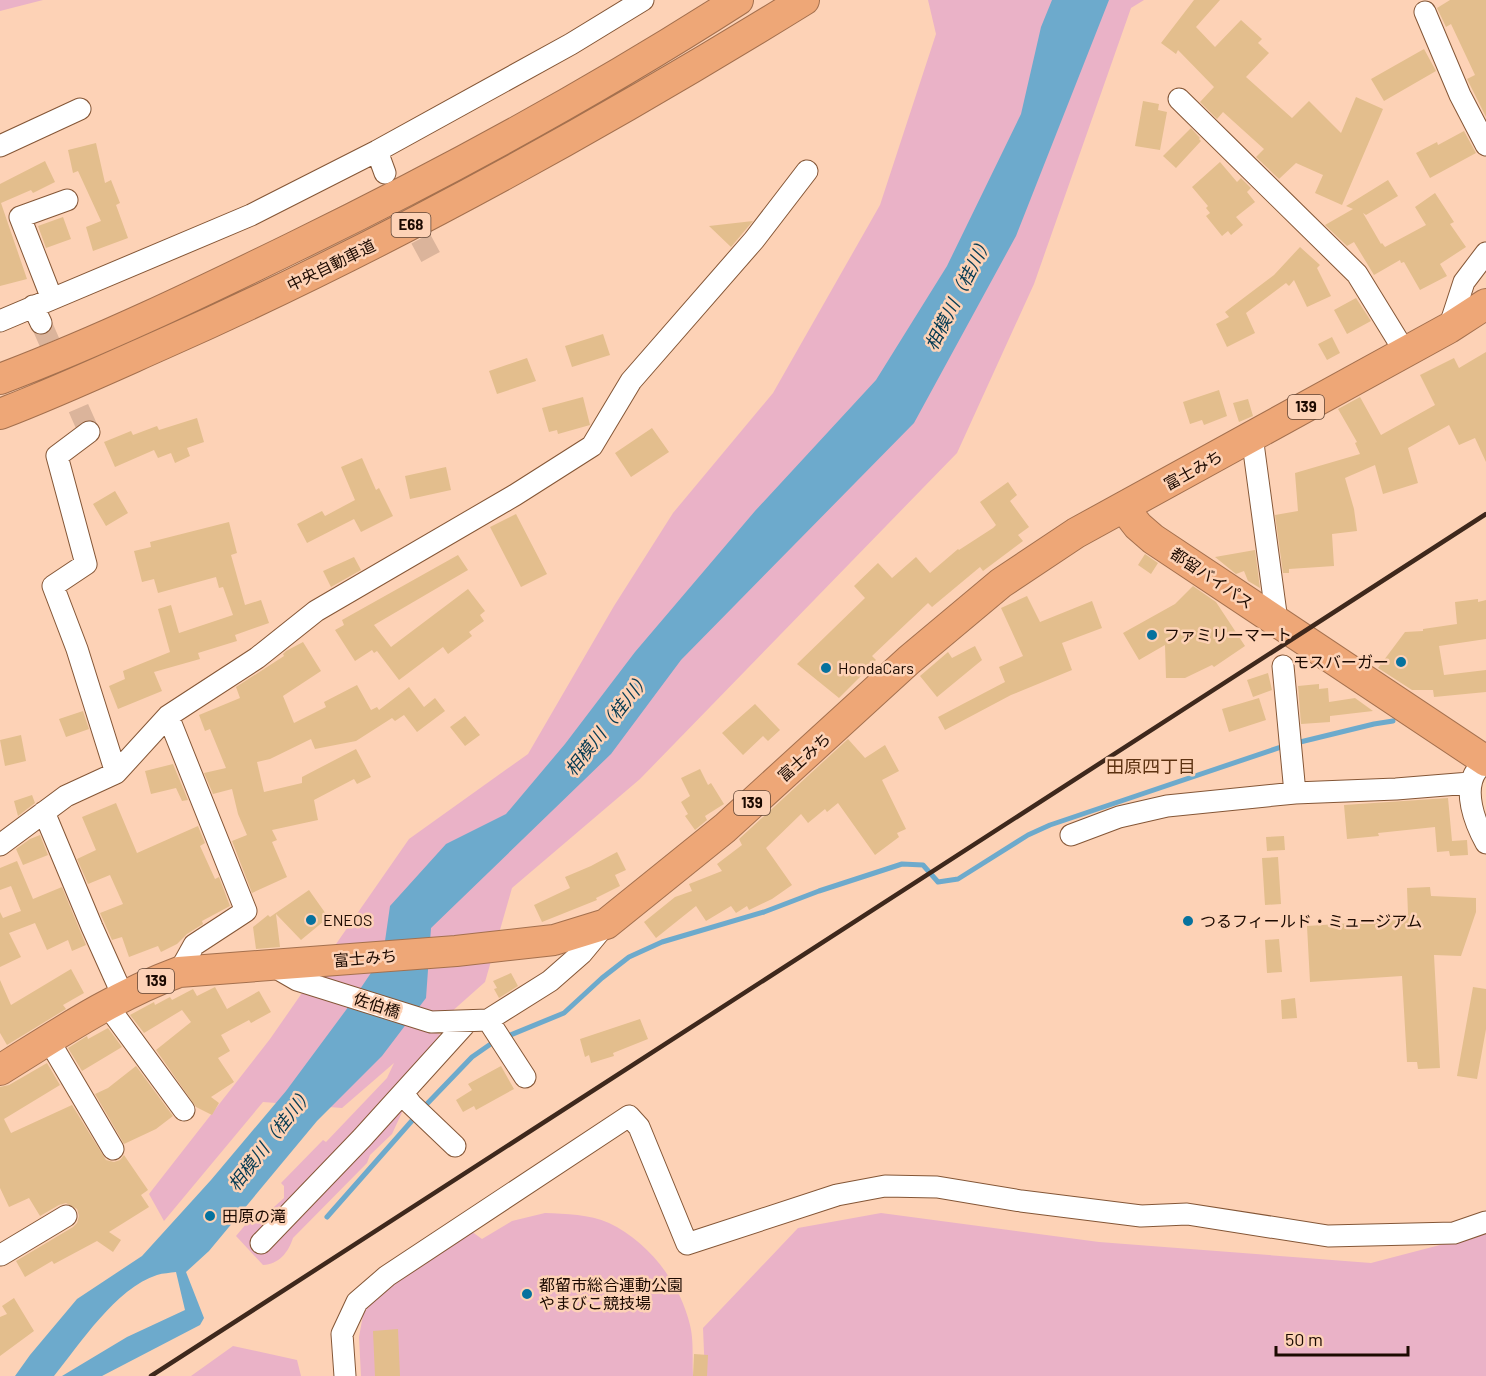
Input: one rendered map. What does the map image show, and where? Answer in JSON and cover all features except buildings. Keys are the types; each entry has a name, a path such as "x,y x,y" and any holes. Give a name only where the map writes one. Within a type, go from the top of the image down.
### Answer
{"highway":[{"name":"中央自動車道","path":"0,379 35,366 209,289 354,218 517,133 738,0"},
{"name":"中央自動車道","path":"0,414 48,396 369,248 537,159 707,60 804,0"},
{"name":"富士みち","path":"3,1061 48,1039 115,1000 147,984 179,972 456,951 554,940 606,924 725,828 909,660 1000,583 1076,533 1449,328 1486,304"},
{"name":"都留バイパス","path":"1124,507 1138,526 1153,539 1277,621 1480,768"}],"street":[{"path":"0,321 42,309 252,215 377,151 571,44 643,0"},
{"path":"1425,12 1461,95 1486,145"},
{"path":"1179,99 1357,274 1405,352"},
{"path":"0,146 80,109"},
{"path":"377,151 385,173"},
{"path":"0,845 66,796 116,773 168,716 257,658 316,611 515,495 592,446 630,381 754,240 807,171"},
{"path":"42,309 20,217 67,200"},
{"path":"1449,328 1464,282 1486,253"},
{"path":"89,432 57,456 86,564 53,586 78,649 116,773"},
{"path":"1252,436 1277,621"},
{"path":"1283,666 1295,793"},
{"path":"168,716 246,911 194,945 179,972"},
{"path":"1071,836 1119,817 1167,806 1295,793 1396,789 1480,768 1473,812 1486,843"},
{"path":"44,812 92,927 115,1000 184,1110"},
{"path":"261,1244 407,1098 550,981 582,953 606,924"},
{"name":"佐伯橋","path":"271,965 297,980 431,1022 489,1029"},
{"path":"489,1029 525,1077"},
{"path":"48,1039 113,1149"},
{"path":"407,1098 455,1146"},
{"path":"345,1376 342,1335 357,1302 387,1276 629,1116 639,1127 687,1244 837,1195 885,1186 938,1187 1021,1201 1141,1216 1187,1214 1328,1236 1454,1233 1486,1222"},
{"path":"0,1254 66,1216"}],"shaded area":[{"path":"0,0 43,0 0,11"},
{"path":"928,0 1144,0 1131,8 1034,284 957,453 640,779 512,888 485,982 431,1030 460,1045 404,1108 392,1134 370,1155 367,1163 293,1238 282,1257 263,1265 236,1236 251,1218 256,1223 284,1198 284,1186 281,1183 323,1140 326,1142 387,1078 394,1063 342,1108 263,1102 164,1221 149,1194 270,1039 409,839 528,754 614,606 673,513 773,393 880,205 936,34"},
{"name":"都留市総合運動公園 やまびこ競技場","path":"545,1213 577,1215 609,1223 637,1241 661,1265 679,1294 690,1325 693,1376 361,1376 359,1337 363,1315 376,1293 471,1231 482,1239 512,1221"},
{"path":"881,1213 1099,1242 1371,1263 1486,1233 1486,1376 705,1376 703,1328 798,1228"},
{"path":"233,1346 297,1360 301,1376 191,1376"}],"water":[{"name":"相模川（桂川）","path":"1052,0 1109,0 1016,236 914,423 681,660 611,754 431,928 426,998 382,1056 317,1121 209,1251 186,1272 204,1318 200,1325 102,1376 62,1376 127,1337 185,1310 176,1272 159,1274 142,1282 113,1304 54,1376 15,1376 77,1299 142,1256 211,1180 286,1091 346,1010 383,955 390,906 446,844 506,814 565,744 635,652 755,511 876,380 947,266 1021,114 1041,27"}],"waterway":[{"path":"1296,743 1393,721"},
{"path":"503,1038 564,1013 629,957 662,942 764,912 902,864 923,865 938,882 958,879 1028,835 1050,825 1287,745"},
{"path":"423,1108 472,1057 495,1041"},
{"path":"327,1217 417,1115"}],"tunnel":[{"path":"391,184 435,265"},
{"path":"41,323 89,432"}],"railway":[{"path":"151,1376 1486,514"}],"place":[{"name":"ファミリーマート","path":"1152,635"},
{"name":"モスバーガー","path":"1401,662"},
{"name":"HondaCars","path":"826,668"},
{"name":"ENEOS","path":"311,920"},
{"name":"つるフィールド・ミュージアム","path":"1188,921"},
{"name":"田原の滝","path":"210,1216"},
{"name":"都留市総合運動公園 やまびこ競技場","path":"527,1294"}],"district":[{"name":"田原四丁目","path":"1151,767"}]}
